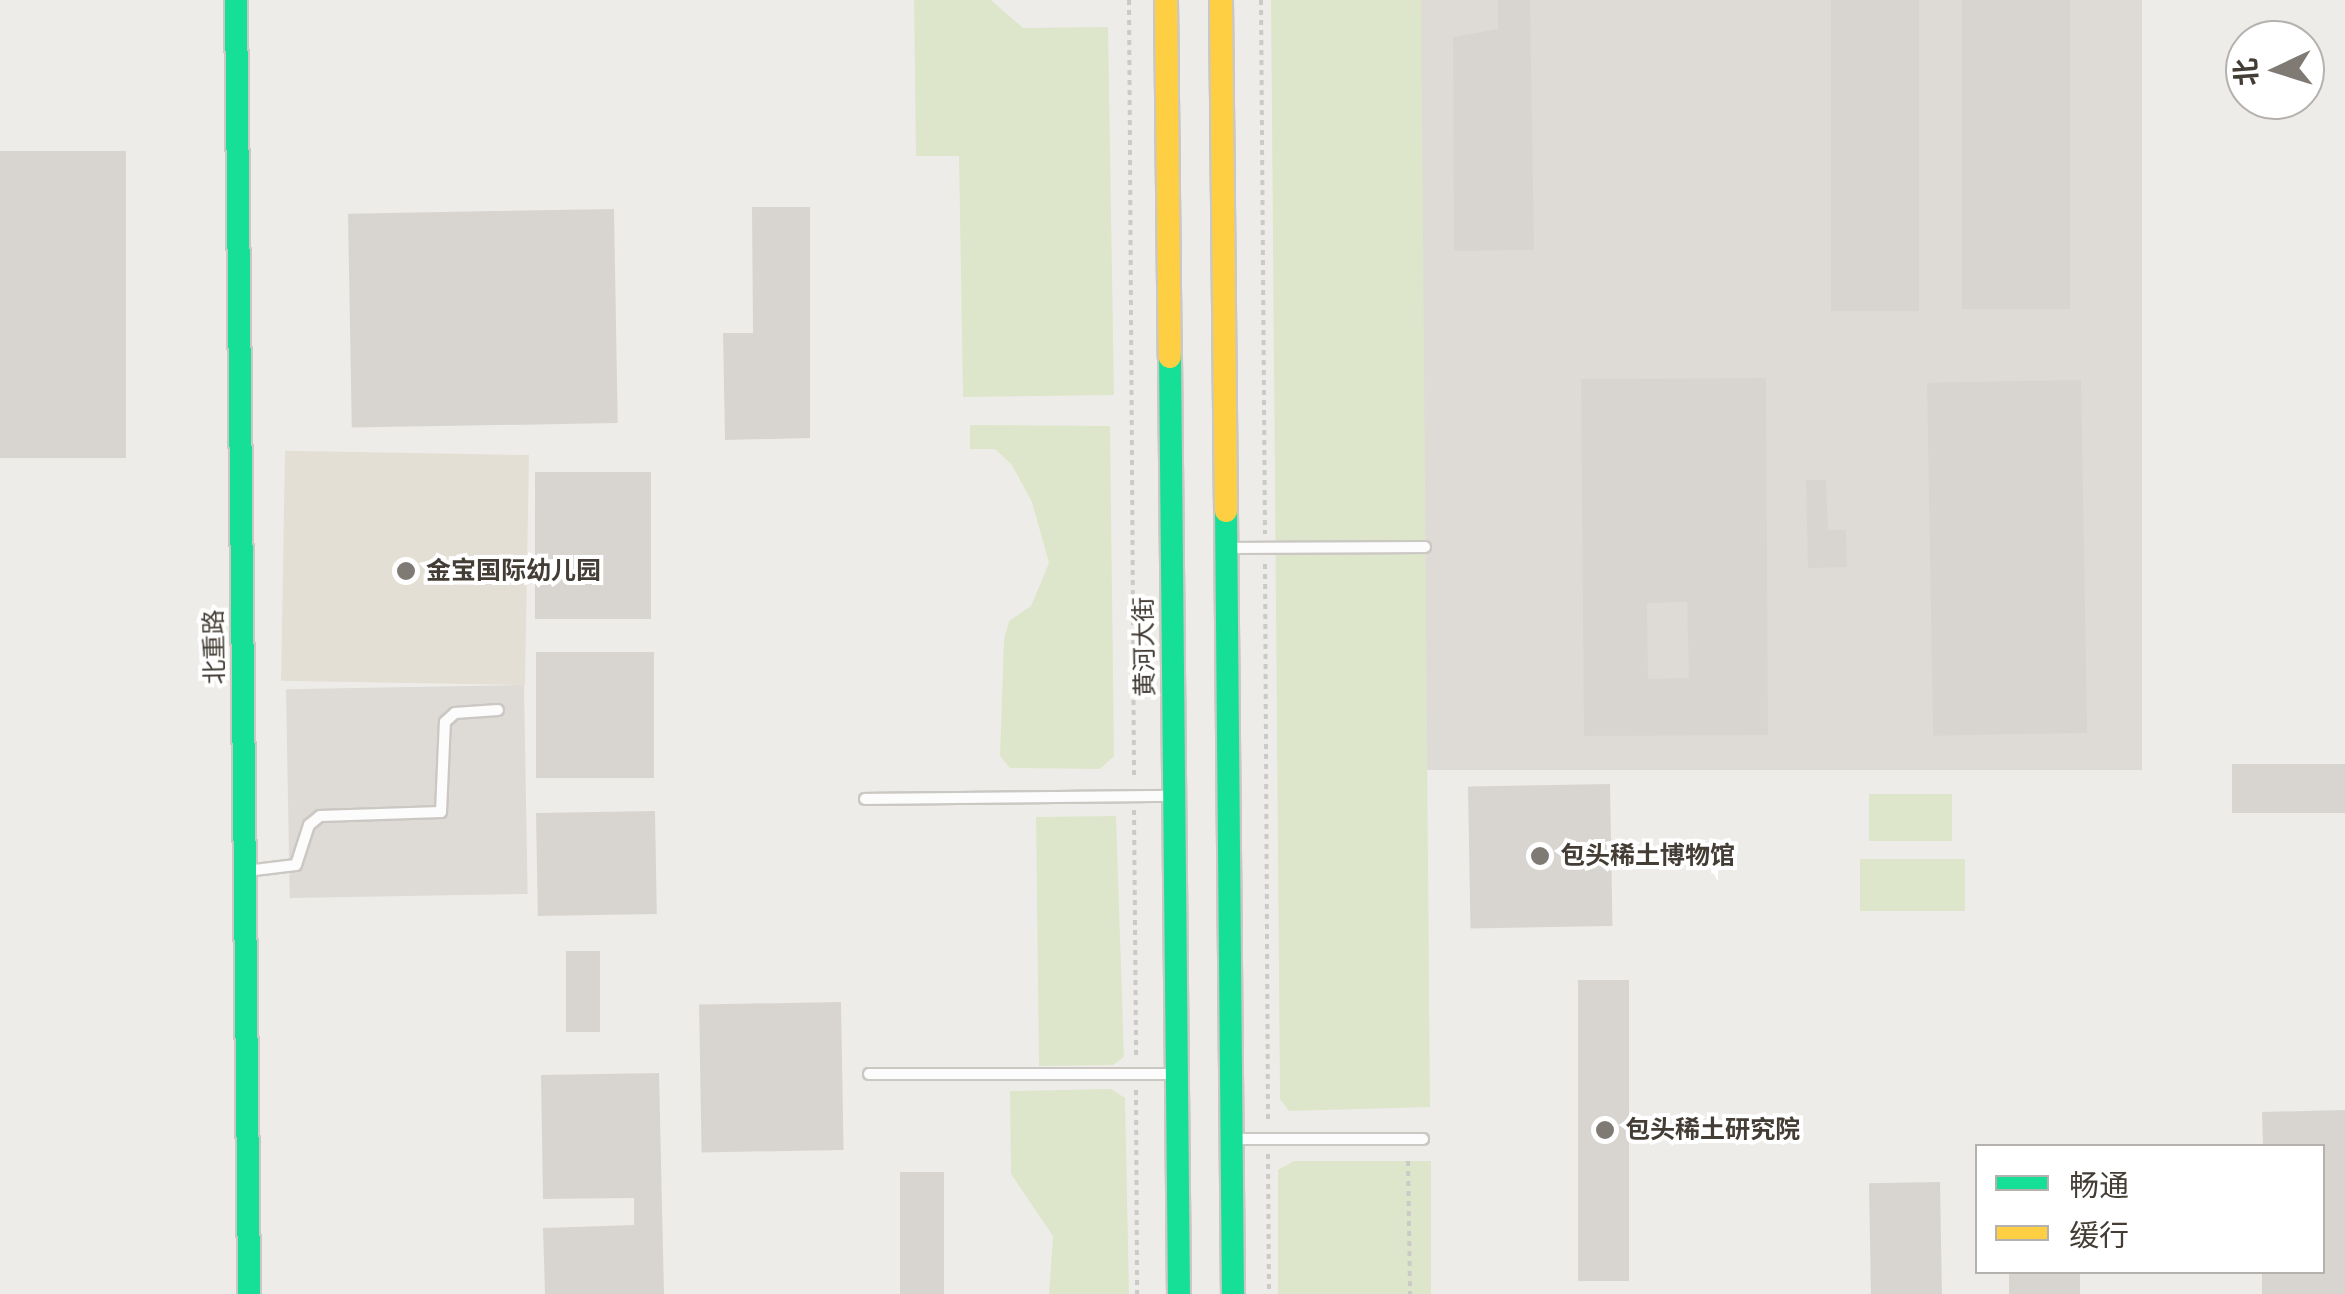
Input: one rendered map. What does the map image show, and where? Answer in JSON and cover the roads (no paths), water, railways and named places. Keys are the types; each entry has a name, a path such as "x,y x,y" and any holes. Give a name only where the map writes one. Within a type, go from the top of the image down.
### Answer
{"main road":[{"name":"北重路","path":"236,0 249,1294"},
{"name":"黄河大街","path":"1166,0 1179,1294"},
{"path":"1221,0 1233,1294"}],"lane":[{"path":"1226,548 1425,547"},
{"path":"244,871 296,865 306,831 320,816 441,812 448,717 498,710"},
{"path":"866,800 1174,796"},
{"path":"869,1074 1177,1074"},
{"path":"1231,1139 1424,1139"}],"place":[{"name":"金宝国际幼儿园","path":"406,571"},
{"name":"包头稀土博物馆","path":"1540,856"},
{"name":"包头稀土研究院","path":"1605,1130"}]}
